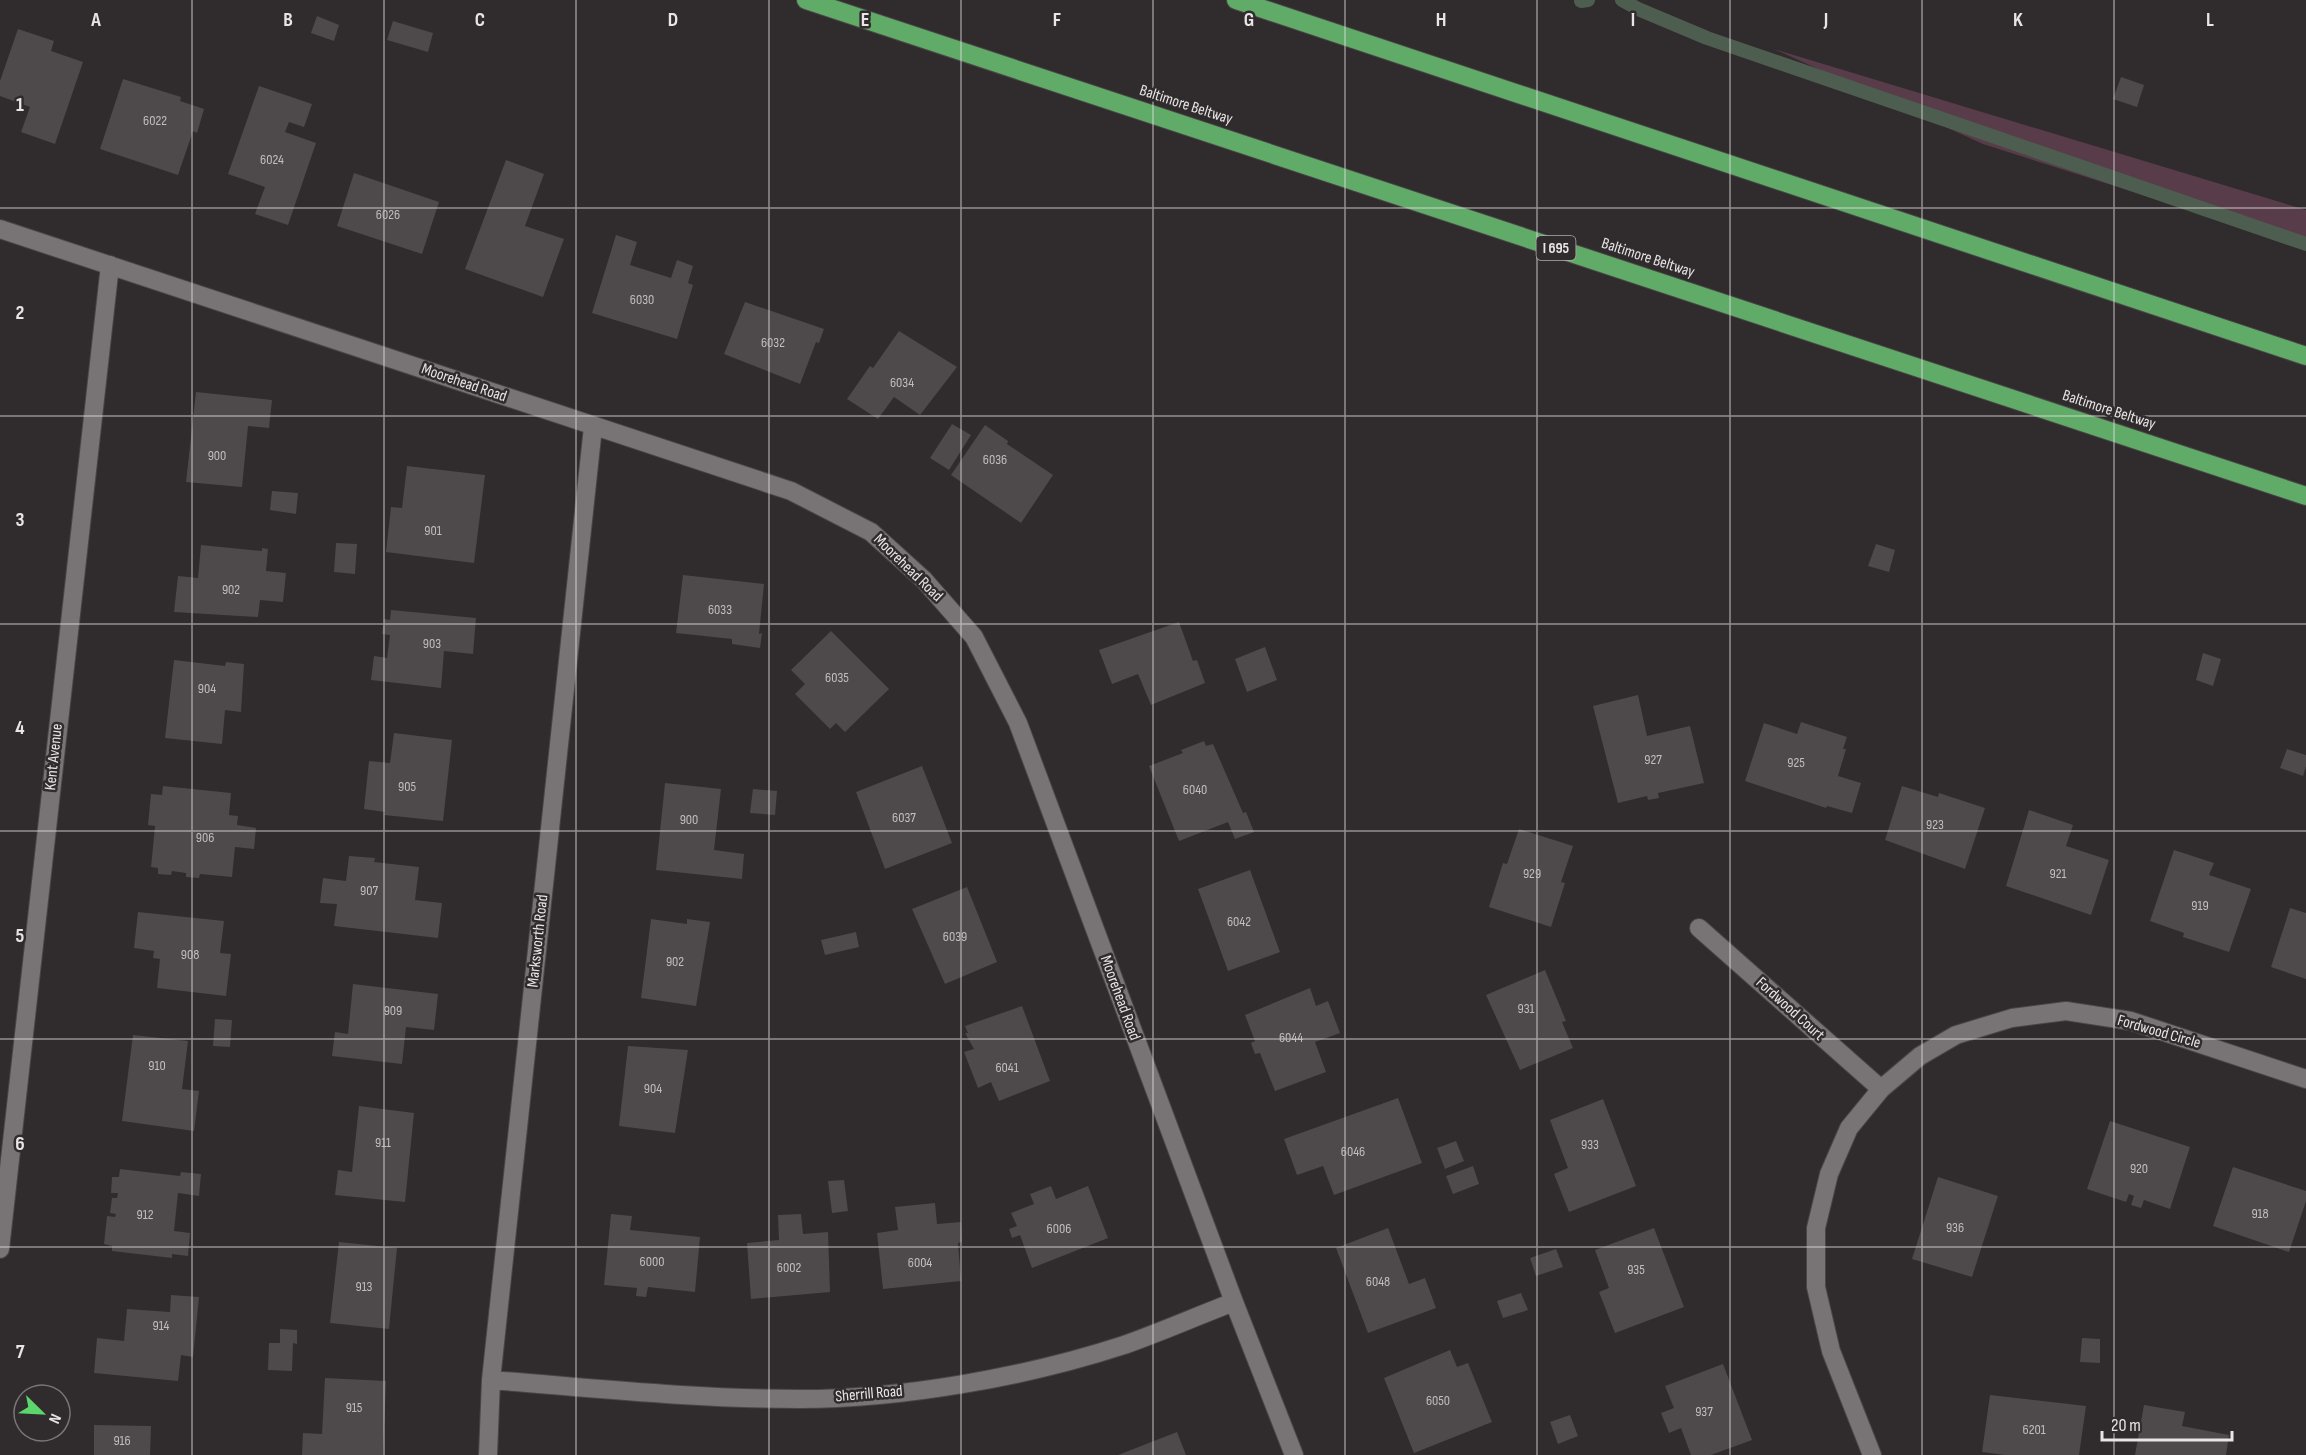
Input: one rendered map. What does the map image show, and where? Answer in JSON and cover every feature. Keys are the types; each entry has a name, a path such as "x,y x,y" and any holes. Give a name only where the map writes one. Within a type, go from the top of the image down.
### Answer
{"highway":[{"name":"Baltimore Beltway","path":"806,0 2306,496"},
{"path":"1236,0 2306,356"}],"street":[{"name":"Moorehead Road","path":"0,229 791,492 871,532 924,580 974,637 1018,723 1234,1302 1294,1455"},
{"name":"Kent Avenue","path":"0,1249 110,265"},
{"name":"Marksworth Road","path":"488,1455 491,1380 592,427"},
{"name":"Fordwood Court","path":"1699,928 1881,1089"},
{"name":"Fordwood Circle","path":"1872,1455 1831,1351 1816,1287 1816,1228 1829,1174 1849,1128 1881,1089 1920,1056 1956,1035 2012,1018 2066,1011 2131,1021 2306,1078"},
{"name":"Sherrill Road","path":"491,1380 698,1395 800,1399 887,1394 972,1382 1042,1368 1125,1345 1234,1302"}],"shaded area":[{"path":"1774,49 2306,210 2306,247 1983,144"}],"building":[{"path":"317,16 339,25 334,41 311,33"},
{"path":"393,21 433,33 428,52 387,40"},
{"path":"18,29 54,41 51,51 83,62 55,144 21,132 30,107 0,96 0,81"},
{"path":"2121,77 2144,85 2137,107 2113,99"},
{"path":"123,79 181,97 180,101 204,109 197,133 193,131 178,175 100,149"},
{"path":"259,86 312,104 304,127 289,122 285,132 316,143 288,225 255,214 265,187 228,174"},
{"path":"506,160 544,174 525,226 564,239 543,297 465,269"},
{"path":"354,173 439,202 422,254 337,226"},
{"path":"616,235 637,242 630,265 671,278 677,260 693,266 688,283 693,285 677,339 592,313"},
{"path":"745,302 824,329 819,343 816,342 800,384 724,354"},
{"path":"899,331 957,367 920,415 894,397 878,419 847,399 870,366 873,368"},
{"path":"196,392 272,400 269,428 248,426 242,487 186,482"},
{"path":"952,424 971,435 949,470 930,458"},
{"path":"985,425 1008,441 1007,444 1053,475 1021,523 951,475"},
{"path":"407,466 485,475 474,563 386,552 391,507 402,508"},
{"path":"272,491 298,493 296,514 270,510"},
{"path":"336,543 357,544 355,574 334,572"},
{"path":"1876,544 1895,550 1889,572 1868,566"},
{"path":"201,545 262,551 262,548 268,549 266,571 286,573 283,602 260,600 258,617 174,612 178,576 198,578"},
{"path":"683,575 764,584 759,634 762,633 760,648 732,644 732,639 676,633"},
{"path":"391,610 476,618 473,654 444,651 441,688 371,680 374,656 387,658 390,635 382,634 384,619 390,620"},
{"path":"1179,622 1193,661 1197,660 1205,683 1151,705 1138,674 1112,684 1099,650"},
{"path":"831,631 889,689 845,732 836,723 830,729 795,694 805,684 791,670"},
{"path":"1265,647 1277,680 1247,692 1235,659"},
{"path":"2203,653 2221,659 2213,686 2196,680"},
{"path":"174,660 225,666 226,662 244,664 241,712 225,710 222,744 165,738"},
{"path":"1638,695 1647,736 1690,726 1704,783 1658,793 1659,798 1648,800 1647,796 1618,803 1593,706"},
{"path":"1801,722 1847,737 1838,776 1861,783 1852,813 1827,806 1826,808 1745,781 1764,723 1797,734"},
{"path":"394,733 452,740 443,821 384,815 385,812 364,809 369,761 390,763"},
{"path":"1204,741 1206,746 1213,744 1243,813 1246,812 1254,832 1235,839 1228,822 1179,841 1149,766 1183,753 1181,750"},
{"path":"2287,749 2306,755 2303,776 2280,768"},
{"path":"922,766 952,843 885,869 856,792"},
{"path":"665,783 721,789 714,850 744,854 742,879 656,870"},
{"path":"163,786 231,793 229,815 238,816 237,825 256,828 254,849 235,847 232,877 200,874 199,878 186,877 186,873 172,871 171,875 158,874 158,868 151,867 155,826 148,825 151,794 162,795"},
{"path":"1902,786 1938,797 1939,793 1985,808 1965,869 1885,840"},
{"path":"753,789 777,791 775,815 750,813"},
{"path":"2029,810 2073,825 2066,846 2109,860 2091,915 2006,886"},
{"path":"1519,829 1573,846 1561,882 1565,883 1551,927 1489,907 1503,863 1507,864"},
{"path":"2174,850 2214,863 2209,875 2251,889 2229,952 2183,937 2184,933 2150,921"},
{"path":"349,856 375,858 374,862 419,867 415,900 442,903 438,938 334,926 337,904 320,903 323,878 346,881"},
{"path":"1250,870 1280,952 1228,971 1198,889"},
{"path":"967,887 997,962 945,984 912,909"},
{"path":"2290,908 2306,913 2306,979 2271,967"},
{"path":"138,912 224,921 220,953 231,954 226,996 157,988 160,959 153,958 154,951 134,948"},
{"path":"651,919 687,924 687,919 710,922 696,1006 641,998"},
{"path":"856,932 859,947 825,955 821,940"},
{"path":"1545,970 1566,1021 1562,1022 1573,1048 1520,1070 1486,995"},
{"path":"353,984 438,994 434,1030 406,1027 402,1064 332,1056 335,1032 348,1034"},
{"path":"1310,988 1316,1006 1328,1001 1340,1033 1315,1042 1326,1072 1275,1091 1260,1053 1255,1054 1251,1043 1255,1041 1245,1015"},
{"path":"1022,1006 1050,1081 999,1101 991,1082 978,1088 964,1052 974,1049 965,1033 968,1033 965,1026"},
{"path":"215,1019 232,1020 230,1047 213,1046"},
{"path":"133,1035 188,1041 182,1089 199,1091 194,1131 122,1121"},
{"path":"628,1046 688,1050 675,1133 619,1126"},
{"path":"1398,1098 1422,1163 1334,1195 1323,1166 1297,1175 1284,1139"},
{"path":"1603,1099 1636,1186 1569,1212 1554,1174 1568,1168 1550,1120"},
{"path":"359,1106 414,1113 405,1202 335,1195 338,1170 352,1172"},
{"path":"2110,1121 2190,1147 2170,1209 2144,1200 2141,1208 2131,1205 2134,1196 2129,1194 2126,1202 2087,1189"},
{"path":"1456,1141 1464,1161 1445,1169 1437,1148"},
{"path":"1473,1166 1479,1184 1453,1194 1446,1176"},
{"path":"2233,1167 2306,1191 2306,1201 2289,1252 2213,1226"},
{"path":"120,1169 180,1176 181,1172 201,1174 199,1196 178,1193 174,1231 190,1233 188,1256 172,1254 172,1258 112,1251 112,1246 104,1244 107,1216 115,1217 116,1214 110,1213 112,1198 117,1198 118,1193 111,1193 112,1177 119,1177"},
{"path":"1938,1177 1998,1196 1972,1277 1912,1259"},
{"path":"844,1180 848,1211 832,1213 828,1181"},
{"path":"1051,1186 1056,1199 1088,1186 1108,1238 1032,1268 1020,1235 1012,1238 1009,1229 1017,1226 1011,1213 1034,1204 1030,1194"},
{"path":"935,1203 937,1224 961,1222 962,1242 958,1243 961,1281 883,1289 877,1233 898,1230 895,1207"},
{"path":"611,1214 632,1216 630,1230 700,1237 695,1292 648,1287 646,1297 636,1296 637,1288 604,1285"},
{"path":"801,1214 803,1234 828,1232 830,1292 751,1299 747,1243 779,1240 778,1215"},
{"path":"1388,1228 1409,1284 1425,1278 1436,1308 1368,1333 1336,1248"},
{"path":"1654,1228 1684,1307 1615,1333 1599,1292 1609,1288 1595,1250"},
{"path":"339,1242 397,1248 389,1329 330,1323"},
{"path":"1556,1249 1563,1267 1536,1276 1530,1258"},
{"path":"1521,1293 1528,1310 1503,1318 1497,1301"},
{"path":"171,1295 199,1297 193,1357 181,1355 178,1381 94,1373 97,1338 124,1341 127,1309 170,1312"},
{"path":"280,1329 297,1330 297,1344 293,1343 292,1371 268,1370 269,1343 280,1343"},
{"path":"2082,1338 2100,1339 2100,1363 2080,1362"},
{"path":"1450,1350 1457,1367 1468,1363 1492,1422 1414,1453 1384,1378"},
{"path":"1723,1364 1752,1440 1711,1455 1691,1455 1681,1428 1669,1433 1661,1413 1674,1408 1665,1386"},
{"path":"325,1378 386,1381 383,1455 302,1455 303,1433 322,1434"},
{"path":"1990,1395 2086,1406 2079,1455 2005,1455 1982,1452"},
{"path":"2144,1405 2185,1412 2182,1426 2229,1435 2226,1455 2135,1455"},
{"path":"1570,1415 1578,1436 1558,1444 1550,1422"},
{"path":"94,1425 151,1426 150,1455 94,1455"},
{"path":"1177,1432 1186,1455 1118,1455"}],"waterway":[{"path":"1581,1 1588,0"},
{"path":"1622,0 1707,38 2306,244"}]}
